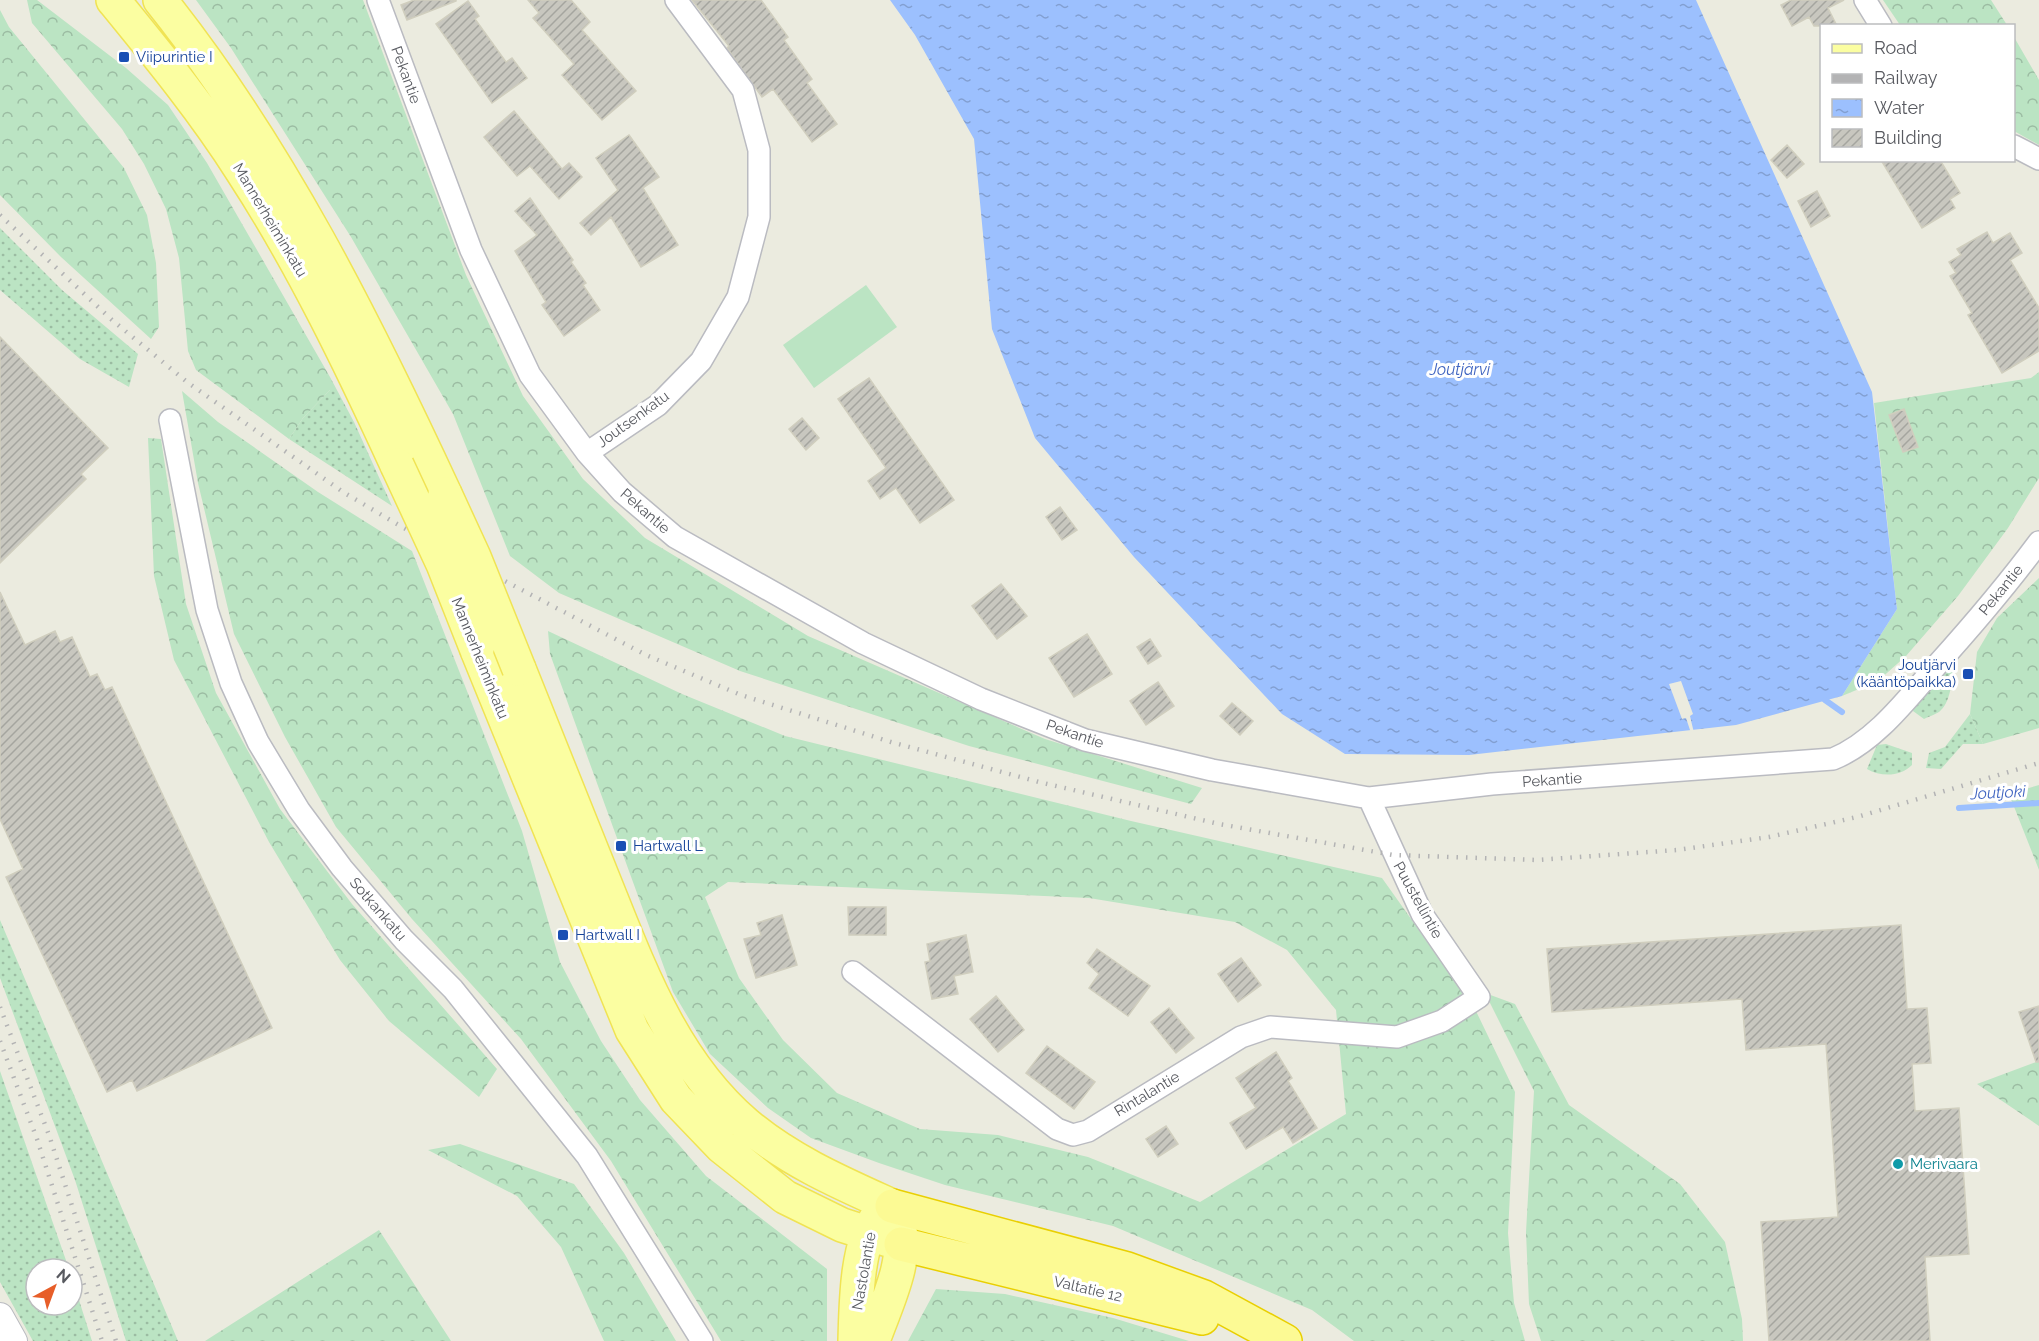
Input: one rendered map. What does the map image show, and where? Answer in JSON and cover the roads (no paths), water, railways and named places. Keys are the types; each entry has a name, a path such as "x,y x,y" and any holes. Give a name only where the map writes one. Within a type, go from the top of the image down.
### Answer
{"highway":[{"name":"Valtatie 12","path":"892,1206 1127,1269 1204,1298 1285,1341"},
{"name":"Valtatie 12","path":"901,1244 1152,1303 1272,1341"}],"main road":[{"name":"Mannerheiminkatu","path":"113,0 162,60 242,170 300,269 362,390 443,564 606,970 632,1030 654,1068 676,1099 698,1124 753,1173 785,1197 815,1214 901,1244"},
{"name":"Mannerheiminkatu","path":"160,0 190,38 266,153 326,254 391,377 474,556 644,977 668,1029 690,1062 715,1093 746,1124 820,1174 892,1206"},
{"name":"Nastolantie","path":"855,1341 856,1298 868,1233 877,1218 892,1206 899,1226 901,1244 891,1290 873,1341"}],"street":[{"name":"Pekantie","path":"378,0 471,250 530,375 587,453 622,492 675,537 863,643 981,699 1085,740 1212,770 1369,798 1492,784 1833,759 1852,751 1905,701 2006,588 2039,542"},
{"name":"Joutsenkatu","path":"587,453 658,405 701,361 738,297 759,217 759,150 744,90 676,0"},
{"path":"1865,0 1880,24"},
{"path":"2015,147 2039,159"},
{"name":"Sotkankatu","path":"170,420 207,610 231,683 258,742 299,810 342,868 404,940 453,989 587,1156 702,1341"},
{"name":"Puustellintie","path":"1369,798 1422,914 1479,997"},
{"name":"Rintalantie","path":"853,972 1057,1130 1073,1135 1088,1131 1241,1037 1260,1030 1270,1027 1397,1037 1442,1021 1479,997"},
{"path":"0,1316 14,1341"}],"water":[{"name":"Joutjärvi","path":"890,0 1696,0 1872,392 1897,609 1842,696 1736,725 1469,755 1345,754 1282,714 1134,557 1035,438 992,329 974,139 915,35"}],"waterway":[{"name":"Joutjoki","path":"1825,700 1842,712"},
{"name":"Joutjoki","path":"1959,808 2039,803"}],"railway":[{"path":"0,215 112,320 187,382 343,492 402,527 646,655 741,695 891,742 1039,782 1219,824 1393,855 1537,860 1677,850 1769,837 1857,817 2039,763"},
{"path":"0,1007 49,1135 116,1341"},
{"path":"0,1041 37,1139 102,1341"}],"place":[{"name":"Viipurintie I","path":"124,57"},
{"name":"Joutjärvi (kääntöpaikka)","path":"1968,674"},
{"name":"Hartwall L","path":"621,846"},
{"name":"Hartwall I","path":"563,935"},
{"name":"Merivaara","path":"1898,1164"}]}
